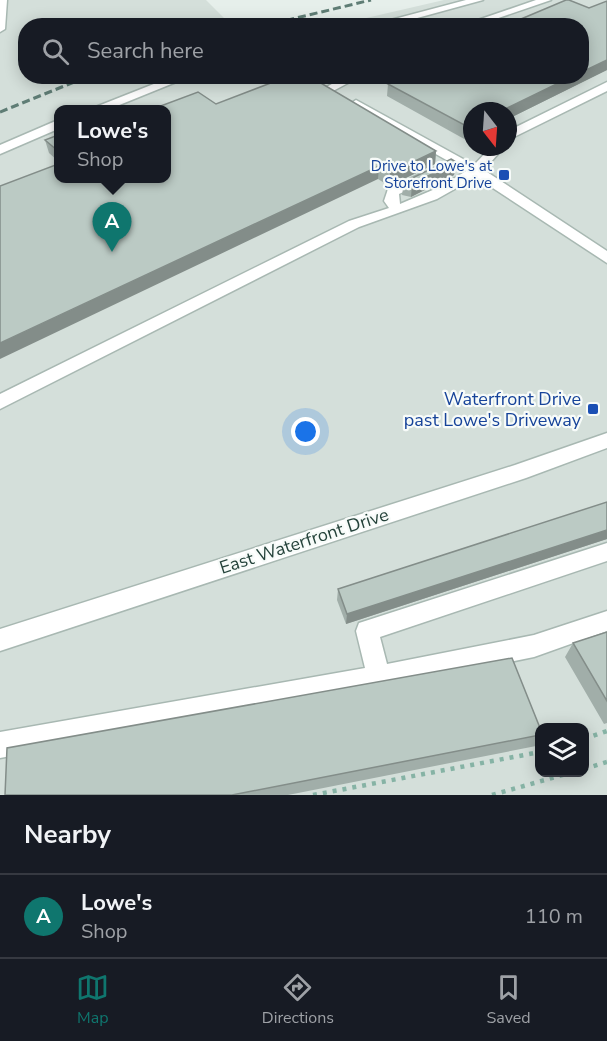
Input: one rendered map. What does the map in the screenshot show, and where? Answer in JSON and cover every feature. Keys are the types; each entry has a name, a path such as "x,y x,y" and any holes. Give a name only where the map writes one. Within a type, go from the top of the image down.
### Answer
{"street":[{"path":"0,29 2,0"},
{"path":"405,18 478,0"},
{"path":"502,0 520,9"},
{"path":"492,18 546,0"},
{"path":"448,7 465,18"},
{"path":"108,105 164,84"},
{"path":"321,84 339,94 445,166 476,171 604,251"},
{"path":"339,94 348,84"},
{"path":"517,131 607,86"},
{"path":"0,150 54,126"},
{"path":"0,402 354,224 398,210 437,193 476,171 490,156"},
{"path":"398,210 391,201 393,192 445,166"},
{"name":"East Waterfront Drive","path":"0,640 508,475 607,440"},
{"path":"379,677 367,631 607,552"},
{"path":"0,745 379,677 534,646 607,621"}],"path":[{"path":"589,738 607,731"},
{"path":"313,795 535,753"},
{"path":"589,768 607,762"},
{"path":"492,795 555,777"}],"shaded area":[{"path":"0,0 206,0 224,18 18,18 18,84 589,84 589,18 366,18 444,0 607,0 607,795 0,795"}],"building":[{"path":"566,0 589,8 607,1 607,60 589,69 589,18 523,18"},
{"path":"268,84 323,84 436,151 390,173 379,166 0,343 0,186 54,166 54,183 171,183 171,105 163,105 198,92 216,104"},
{"path":"388,84 557,84 517,103 463,102 463,124"},
{"path":"54,137 54,148 45,140"},
{"path":"451,159 456,162 412,184 404,182"},
{"path":"607,502 607,530 347,614 338,589"},
{"path":"607,632 607,701 573,643"},
{"path":"512,658 538,723 535,723 535,736 232,795 5,795 7,748"}],"railway":[{"path":"296,18 371,0"},
{"path":"0,112 69,84"}],"place":[{"name":"Drive to Lowe's at Storefront Drive","path":"504,175"},
{"name":"Lowe's","path":"112,252"},
{"name":"Waterfront Drive past Lowe's Driveway","path":"593,409"}]}
